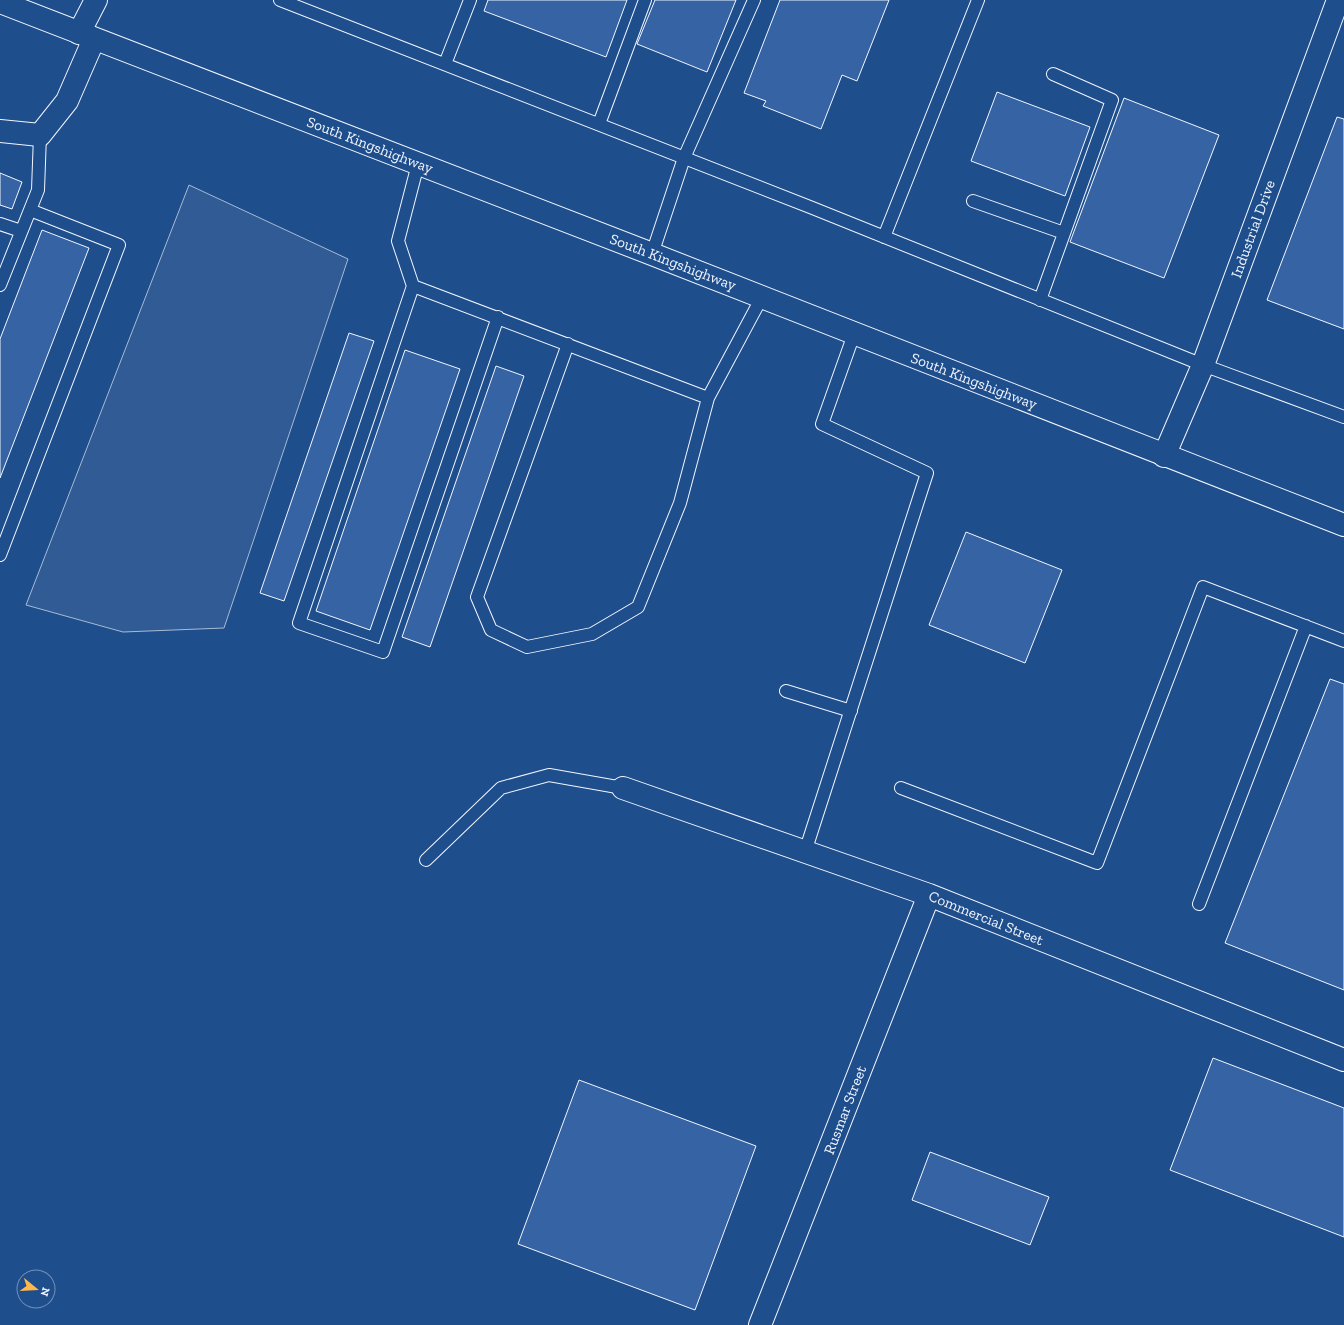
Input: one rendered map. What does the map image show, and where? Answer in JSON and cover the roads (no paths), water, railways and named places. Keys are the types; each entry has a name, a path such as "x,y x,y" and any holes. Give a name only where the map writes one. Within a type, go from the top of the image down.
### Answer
{"street":[{"path":"0,131 40,135 67,101 96,0"},
{"name":"Industrial Drive","path":"1164,456 1203,365 1338,0"},
{"name":"South Kingshighway","path":"0,2 652,254 1164,456 1344,525"},
{"name":"Commercial Street","path":"622,788 929,895 1344,1060"},
{"name":"Rusmar Street","path":"760,1325 929,895"}],"lane":[{"path":"280,0 600,124 1203,365 1344,417"},
{"path":"445,64 470,0"},
{"path":"600,124 645,0"},
{"path":"652,254 684,158 754,0"},
{"path":"884,237 978,0"},
{"path":"1040,300 1112,100 1053,74"},
{"path":"0,285 38,190 40,135"},
{"path":"418,164 398,241 413,286 299,623 383,652 498,317"},
{"path":"973,202 1064,233"},
{"path":"0,555 119,245 30,210"},
{"path":"0,224 21,231"},
{"path":"413,286 708,398"},
{"path":"568,344 477,597 491,630 527,648 592,634 638,607 680,503 708,398 762,297"},
{"path":"805,852 927,473 822,424 854,334"},
{"path":"901,788 1097,863 1203,587 1344,641"},
{"path":"1199,904 1306,626"},
{"path":"786,692 851,711"},
{"path":"426,860 501,788 548,775 622,788"}]}
